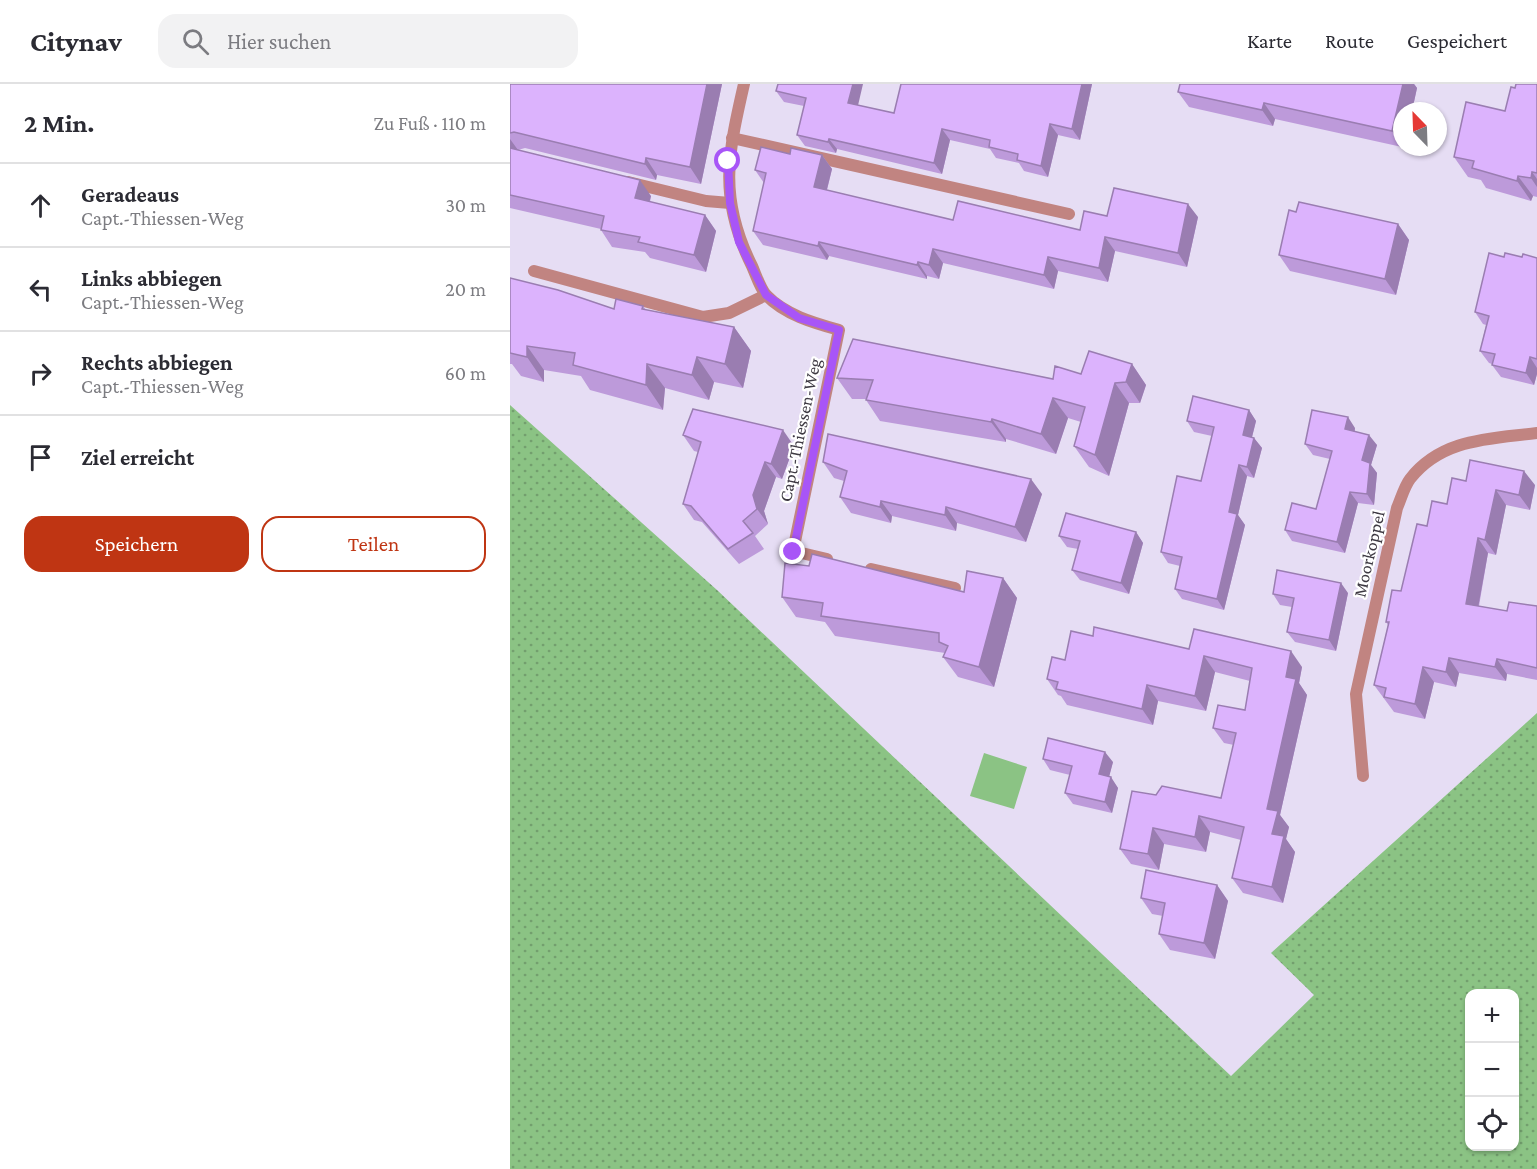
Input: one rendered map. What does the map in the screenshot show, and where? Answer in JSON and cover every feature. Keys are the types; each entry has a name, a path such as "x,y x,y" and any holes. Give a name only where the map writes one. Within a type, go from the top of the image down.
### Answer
{"street":[{"name":"Capt.-Thiessen-Weg","path":"744,84 728,161 730,203 739,242 766,295 799,318 839,330 793,552 840,562"},
{"path":"732,138 1070,214"},
{"path":"614,179 706,201 730,203"},
{"path":"534,271 704,317 729,314 766,295"},
{"name":"Moorkoppel","path":"1363,776 1356,694 1397,508 1410,479 1435,456 1458,444 1537,433"},
{"path":"863,567 956,588"}],"green space":[{"path":"510,405 717,590 1231,1076 1314,995 1271,953 1537,713 1537,1169 510,1169"},
{"path":"984,753 1027,767 1014,809 970,796"}],"building":[{"path":"510,84 707,84 690,167 646,158 645,164 514,132 510,133"},
{"path":"778,84 853,84 848,103 894,113 901,84 1082,84 1072,129 1050,124 1041,166 1017,160 1018,154 989,147 990,140 942,129 934,163 829,139 828,142 797,135 806,98 776,91"},
{"path":"1180,84 1403,84 1399,102 1393,102 1392,131 1264,103 1262,110 1178,92"},
{"path":"1516,84 1537,84 1537,173 1532,172 1531,178 1518,176 1517,181 1472,168 1474,161 1454,157 1466,102 1505,111 1511,87 1515,88"},
{"path":"761,147 790,154 791,148 822,155 814,187 953,220 958,201 1080,230 1084,211 1107,216 1114,188 1188,204 1178,253 1105,237 1099,268 1048,257 1044,275 933,249 929,265 918,262 917,265 819,242 818,246 753,231 766,173 755,170"},
{"path":"510,148 640,180 635,198 705,215 694,255 638,242 640,237 601,230 604,216 510,195"},
{"path":"1299,202 1398,224 1385,279 1279,255 1289,210 1296,212"},
{"path":"1489,253 1504,257 1505,253 1522,257 1523,254 1537,258 1537,359 1530,357 1526,373 1492,365 1495,354 1480,351 1489,316 1475,312"},
{"path":"510,278 558,290 614,309 616,299 643,306 642,309 734,327 725,364 697,357 692,375 647,364 646,385 573,365 575,353 527,346 527,357 510,353"},
{"path":"853,339 1053,379 1055,366 1081,374 1089,351 1132,364 1126,382 1115,383 1095,455 1074,446 1085,407 1053,398 1041,434 992,419 991,422 866,400 873,380 837,378"},
{"path":"1193,396 1249,410 1243,435 1254,438 1247,467 1239,465 1229,512 1237,514 1217,599 1175,589 1182,557 1161,552 1177,476 1201,481 1214,427 1187,421"},
{"path":"693,409 783,430 771,464 765,462 753,495 757,509 743,521 753,533 728,549 691,506 683,504 701,442 683,435"},
{"path":"1312,410 1348,417 1345,429 1369,435 1362,460 1370,463 1367,494 1350,492 1337,542 1285,530 1292,503 1316,509 1332,451 1305,444"},
{"path":"828,434 1031,479 1015,527 946,507 945,515 881,501 880,507 840,497 847,471 823,462"},
{"path":"1470,460 1524,471 1519,495 1496,490 1485,540 1478,538 1466,604 1507,611 1509,602 1537,606 1537,668 1497,659 1495,667 1449,658 1446,672 1423,667 1415,704 1384,697 1386,688 1374,685 1389,622 1386,622 1392,590 1401,591 1417,524 1427,526 1432,501 1447,504 1452,478 1466,481"},
{"path":"1066,513 1136,532 1121,583 1072,570 1080,541 1059,536"},
{"path":"812,554 964,592 967,571 1003,578 979,667 943,657 948,646 939,642 939,633 821,616 823,603 782,597 785,563 809,566"},
{"path":"1277,570 1341,583 1329,640 1287,632 1294,598 1273,594"},
{"path":"1094,627 1189,649 1194,629 1291,651 1286,677 1296,679 1267,809 1278,811 1272,834 1284,836 1272,887 1232,878 1244,827 1199,816 1195,837 1153,828 1148,854 1120,849 1132,791 1156,795 1162,786 1221,798 1236,733 1213,728 1218,705 1245,710 1252,668 1204,656 1195,696 1147,685 1142,709 1056,689 1058,682 1047,679 1052,657 1065,660 1071,631 1093,636"},
{"path":"1048,738 1105,752 1099,774 1111,777 1105,802 1065,793 1072,766 1043,759"},
{"path":"1146,870 1217,885 1204,943 1159,934 1165,903 1141,898"}],"route":[{"path":"728,161 730,203 739,242 766,295 799,318 839,330 793,552"}]}
